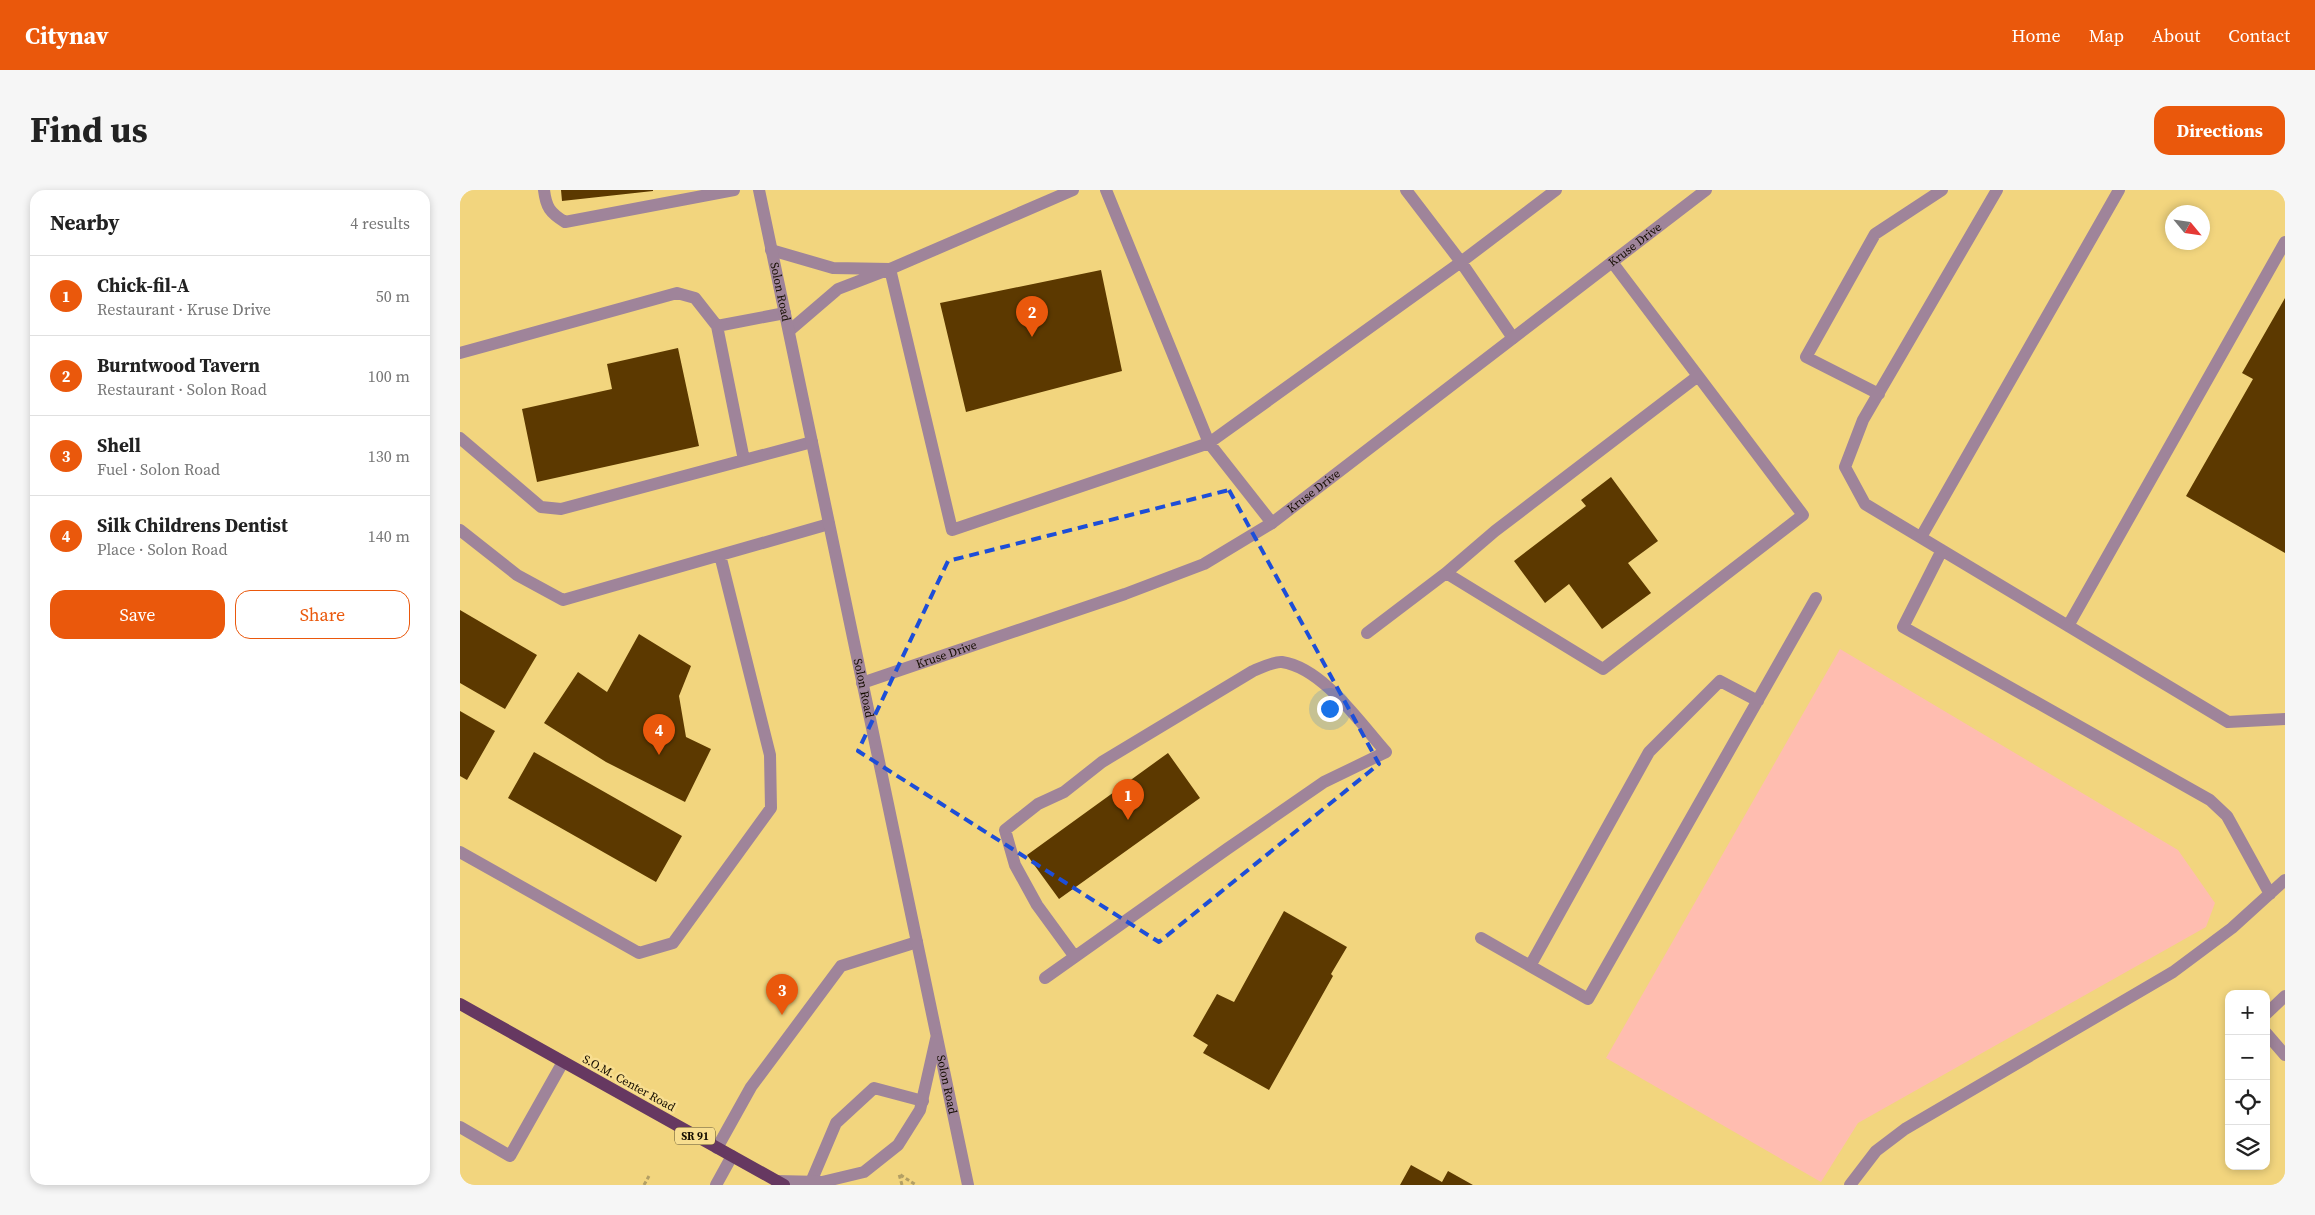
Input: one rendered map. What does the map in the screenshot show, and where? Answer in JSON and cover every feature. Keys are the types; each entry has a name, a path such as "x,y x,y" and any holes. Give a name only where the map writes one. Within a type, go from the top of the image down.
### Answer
{"main road":[{"name":"S.O.M. Center Road","path":"460,1004 780,1183"}],"street":[{"path":"544,190 545,204 553,215 565,222 734,190"},
{"name":"Solon Road","path":"759,190 968,1185"},
{"path":"788,331 838,289 890,269 1073,190"},
{"path":"1106,190 1209,443 1272,523"},
{"path":"1406,190 1461,262 1513,338"},
{"path":"890,269 952,530 1209,443 1461,262 1556,190"},
{"name":"Kruse Drive","path":"862,683 1195,568 1272,523 1706,190"},
{"path":"1878,394 1806,357 1875,234 1942,190"},
{"path":"1997,190 1863,420 1845,467 1865,504 2228,722 2285,719"},
{"path":"1921,537 2119,190"},
{"path":"2068,626 2285,242"},
{"path":"771,250 833,268 890,269"},
{"path":"1446,573 1603,669 1803,515 1612,262"},
{"path":"460,353 676,293 696,298 717,326 744,460"},
{"path":"717,326 785,314"},
{"path":"1367,633 1446,573 1495,531 1698,376"},
{"path":"460,438 541,507 561,509 812,442"},
{"path":"460,530 517,575 563,600 829,524"},
{"path":"1942,550 1903,627 2210,800 2227,816 2270,894"},
{"path":"460,852 639,953 673,943 771,808 770,755 720,556"},
{"path":"1481,938 1588,999 1816,598"},
{"path":"1045,978 1075,957 1324,782 1386,752 1338,697 1306,670 1281,662 1253,671 1102,762 1064,792 1038,804 1005,830 1015,864 1037,905 1075,957"},
{"path":"1530,966 1649,752 1720,681 1758,701"},
{"path":"1850,1185 1876,1151 1905,1129 2173,972 2232,928 2285,880"},
{"path":"718,1148 751,1087 841,966 917,942"},
{"path":"2270,1010 2285,996"},
{"path":"780,1183 822,1182 864,1172 898,1145 920,1110 937,1034"},
{"path":"2267,1035 2285,1055"},
{"path":"460,1127 510,1156 563,1062"},
{"path":"811,1182 836,1124 874,1088 923,1101"},
{"path":"716,1185 732,1156"}],"path":[{"path":"902,1185 899,1174 916,1185"},
{"path":"644,1185 649,1176"}],"highlighted area":[{"path":"1229,490 1379,764 1159,942 858,751 948,561"}],"shaded area":[{"path":"460,190 2285,190 2285,1179 2280,1185 460,1185"},
{"path":"1840,649 2178,850 2215,903 2206,927 1858,1123 1821,1182 1606,1058"}],"building":[{"path":"561,190 653,190 653,191 562,201"},
{"path":"1101,270 1122,371 966,412 940,303"},
{"path":"2285,298 2285,553 2186,496 2253,379 2242,373"},
{"path":"678,348 699,446 537,482 522,409 612,389 607,364"},
{"path":"1611,477 1658,541 1628,563 1651,593 1602,629 1569,584 1545,603 1514,561 1586,506 1581,500"},
{"path":"460,610 537,655 505,709 460,683"},
{"path":"639,634 691,666 679,696 686,737 711,749 685,802 606,762 544,723 578,672 607,692"},
{"path":"460,711 495,731 467,780 460,776"},
{"path":"534,752 682,836 656,882 508,798"},
{"path":"1168,753 1200,798 1059,899 1027,855"},
{"path":"1284,911 1347,947 1331,974 1333,976 1269,1090 1203,1053 1208,1045 1193,1036 1217,994 1234,1002"},
{"path":"1411,1165 1442,1182 1448,1171 1473,1185 1400,1185"}],"place":[{"name":"Burntwood Tavern","path":"1032,337"},
{"name":"Silk Childrens Dentist","path":"659,755"},
{"name":"Chick-fil-A","path":"1128,820"},
{"name":"Shell","path":"782,1015"}]}
